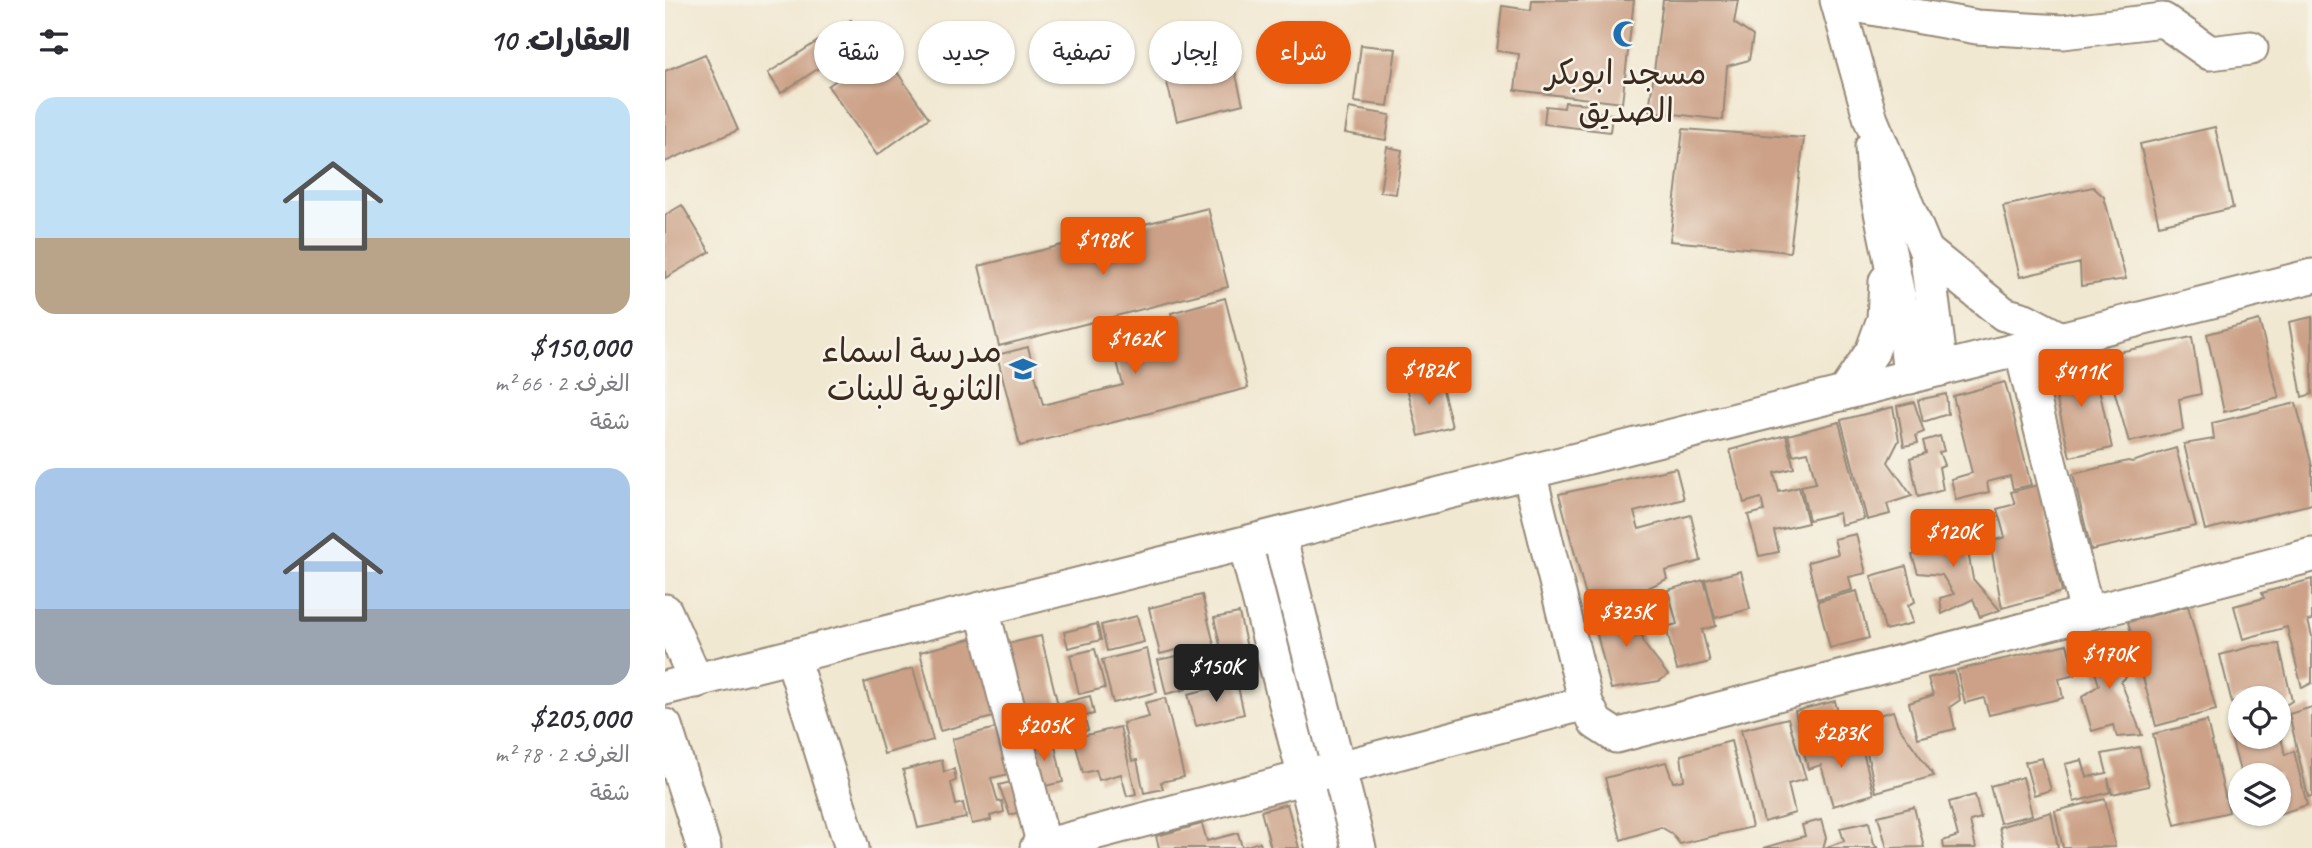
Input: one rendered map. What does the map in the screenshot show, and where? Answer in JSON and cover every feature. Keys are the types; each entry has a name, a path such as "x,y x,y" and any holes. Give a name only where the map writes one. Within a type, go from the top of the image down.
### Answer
{"street":[{"path":"1926,373 1926,251 1871,120 1838,1 1977,27 2063,32 2163,20 2210,53 2251,48"},
{"path":"1871,120 1874,178 1888,251 1905,329 1926,373"},
{"path":"1844,393 1872,352 1884,319 1888,251"},
{"path":"1926,251 2004,314 2025,320 2061,338"},
{"path":"665,611 681,685 2312,276"},
{"path":"2021,349 2087,613"},
{"path":"1529,472 1586,703 1596,723 1616,736 2312,555"},
{"path":"1279,535 1359,848"},
{"path":"1245,544 1323,848"},
{"path":"982,610 1041,847 1586,703"},
{"path":"792,657 852,848"},
{"path":"665,726 704,848"}],"building":[{"path":"1532,0 1634,0 1622,103 1515,90 1519,54 1497,51 1502,6 1531,10"},
{"path":"1663,0 1738,0 1734,23 1753,36 1749,60 1727,66 1723,120 1649,111"},
{"path":"814,44 814,71 781,93 768,73"},
{"path":"1361,45 1396,49 1388,106 1354,102"},
{"path":"705,54 738,130 665,162 665,71"},
{"path":"904,82 929,118 877,155 828,86"},
{"path":"1167,84 1238,84 1243,104 1177,121"},
{"path":"1565,102 1588,104 1587,111 1612,114 1610,132 1544,124 1546,106 1564,108"},
{"path":"1349,108 1390,115 1386,140 1345,133"},
{"path":"2215,127 2233,208 2159,225 2140,144"},
{"path":"1683,129 1804,138 1790,252 1670,241"},
{"path":"1387,147 1402,150 1396,194 1380,192"},
{"path":"2093,187 2104,197 2126,279 2081,286 2080,263 2020,277 2003,206"},
{"path":"682,205 710,252 665,278 665,215"},
{"path":"1208,208 1228,287 999,346 979,266"},
{"path":"1225,298 1248,388 1020,446 997,355 1028,347 1043,405 1123,385 1112,341 1175,325 1171,313"},
{"path":"2312,317 2312,394 2302,397 2289,322"},
{"path":"2259,320 2279,398 2224,412 2207,334"},
{"path":"2192,337 2201,394 2179,399 2183,430 2129,442 2104,355"},
{"path":"2093,361 2112,448 2070,457 2050,370"},
{"path":"1440,378 1452,427 1419,436 1407,387"},
{"path":"2005,382 2031,485 2013,489 2010,476 1987,482 1989,492 1956,500 1951,479 1972,473 1953,396"},
{"path":"1946,394 1948,414 1923,422 1918,400"},
{"path":"1914,402 1924,432 1916,435 1918,443 1904,446 1897,406"},
{"path":"2296,403 2312,466 2312,504 2205,530 2184,444 2214,439 2212,423"},
{"path":"1893,407 1899,440 1888,462 1912,496 1887,504 1890,514 1867,520 1841,420"},
{"path":"1839,422 1864,519 1841,525 1839,513 1809,520 1801,486 1816,483 1808,452 1793,455 1788,435"},
{"path":"1786,435 1794,468 1774,473 1779,492 1799,487 1808,523 1774,531 1779,552 1759,556 1748,515 1764,511 1761,498 1744,503 1730,450"},
{"path":"1940,436 1944,451 1939,452 1944,465 1939,467 1943,490 1918,497 1910,458 1926,453 1923,441"},
{"path":"2176,448 2196,526 2091,550 2073,474 2132,462"},
{"path":"1676,468 1684,499 1634,512 1639,529 1691,515 1701,561 1665,571 1667,579 1633,595 1588,604 1559,494"},
{"path":"2038,485 2062,592 2002,608 1990,542 2005,537 1997,509 2015,504 2011,492"},
{"path":"1963,520 1958,543 1968,552 1973,579 2000,610 1980,617 1973,599 1942,614 1940,598 1954,594 1942,575 1918,573 1912,555 1929,549 1924,533"},
{"path":"1856,534 1866,573 1849,577 1852,590 1817,599 1808,562 1838,554 1834,539"},
{"path":"1906,566 1915,602 1908,605 1913,623 1885,630 1871,576"},
{"path":"1741,571 1750,609 1715,618 1705,580"},
{"path":"2312,579 2312,620 2308,621 2312,636 2312,683 2302,688 2287,627 2243,639 2234,606 2264,598 2262,593"},
{"path":"1704,580 1716,626 1702,630 1710,662 1677,670 1666,627 1677,624 1668,590"},
{"path":"1857,591 1869,638 1830,648 1818,601"},
{"path":"1202,595 1219,665 1186,673 1180,649 1160,654 1149,608"},
{"path":"1634,604 1644,644 1668,675 1659,681 1611,689 1592,615"},
{"path":"2188,606 2216,710 2156,726 2128,622"},
{"path":"1239,613 1251,665 1226,671 1214,618"},
{"path":"1137,616 1144,642 1107,651 1101,625"},
{"path":"1097,624 1101,640 1068,648 1064,632"},
{"path":"2107,632 2114,657 2130,673 2121,682 2142,735 2117,737 2113,725 2092,731 2082,697 2099,685 2085,639"},
{"path":"1041,636 1061,717 1023,726 1003,645"},
{"path":"978,637 997,716 940,731 920,652"},
{"path":"2067,644 2075,675 2059,679 2063,698 1989,715 1984,698 1965,703 1957,670"},
{"path":"2279,644 2289,686 2228,687 2220,655 2253,646"},
{"path":"1095,649 1105,688 1079,694 1070,655"},
{"path":"1147,649 1157,692 1113,703 1102,660"},
{"path":"1177,656 1186,689 1166,694 1158,660"},
{"path":"913,668 933,740 884,754 864,683"},
{"path":"1954,672 1960,700 1950,707 1955,729 1918,738 1909,703 1933,695 1928,678"},
{"path":"1237,682 1244,714 1196,726 1188,694"},
{"path":"1090,696 1094,714 1067,720 1063,703"},
{"path":"1165,698 1184,777 1161,782 1163,789 1144,793 1137,760 1132,761 1123,723 1149,717 1145,703"},
{"path":"1835,701 1843,733 1803,744 1795,711"},
{"path":"2312,707 2312,796 2308,797 2291,723 2291,713"},
{"path":"1893,711 1898,725 1934,776 1876,792 1867,753 1876,748 1872,732 1876,731 1872,717"},
{"path":"1788,718 1806,779 1788,784 1795,813 1764,822 1741,730"},
{"path":"1085,719 1088,730 1073,734 1070,722"},
{"path":"2207,721 2228,812 2175,825 2153,734"},
{"path":"1004,726 1014,773 991,778 1004,812 990,816 991,820 972,824 952,739"},
{"path":"1120,727 1136,794 1127,796 1121,774 1099,780 1096,770 1083,773 1074,738"},
{"path":"1845,736 1849,752 1862,748 1874,794 1833,806 1821,765 1808,769 1803,748"},
{"path":"1053,737 1063,782 1036,788 1025,744"},
{"path":"1731,741 1752,827 1680,844 1671,833 1661,827 1621,840 1605,778 1666,762 1673,782 1684,780 1681,755"},
{"path":"2139,747 2149,786 2112,794 2108,778 2110,792 2074,802 2065,764 2082,760 2087,777 2107,773 2102,754"},
{"path":"2234,749 2284,749 2285,755 2294,751 2307,805 2291,810 2291,763 2238,763"},
{"path":"2042,758 2051,790 2034,795 2025,762"},
{"path":"942,760 944,772 954,769 956,780 951,783 956,805 963,803 966,818 918,828 903,770"},
{"path":"2023,777 2032,815 2000,823 1990,786"},
{"path":"1023,779 1025,810 1010,815 999,785"},
{"path":"1975,795 1981,818 1970,821 1976,848 1944,848 1943,841 1958,836 1949,802"},
{"path":"2105,799 2115,847 2063,848 2055,811"},
{"path":"1287,804 1299,848 1271,848 1261,811"},
{"path":"1914,807 1924,847 1887,848 1878,816"},
{"path":"2051,812 2058,848 2004,848 1999,827"},
{"path":"1821,820 1826,838 1823,848 1763,848 1805,836 1802,825"},
{"path":"1869,822 1874,844 1878,848 1824,848 1844,841 1840,828"},
{"path":"1202,824 1207,841 1238,833 1242,847 1260,842 1262,848 1159,848 1156,836"}],"place":[{"name":"مسجد ابوبكر الصديق","path":"1626,34"},
{"name":"مدرسة اسماء الثانوية للبنات","path":"1023,369"}]}
